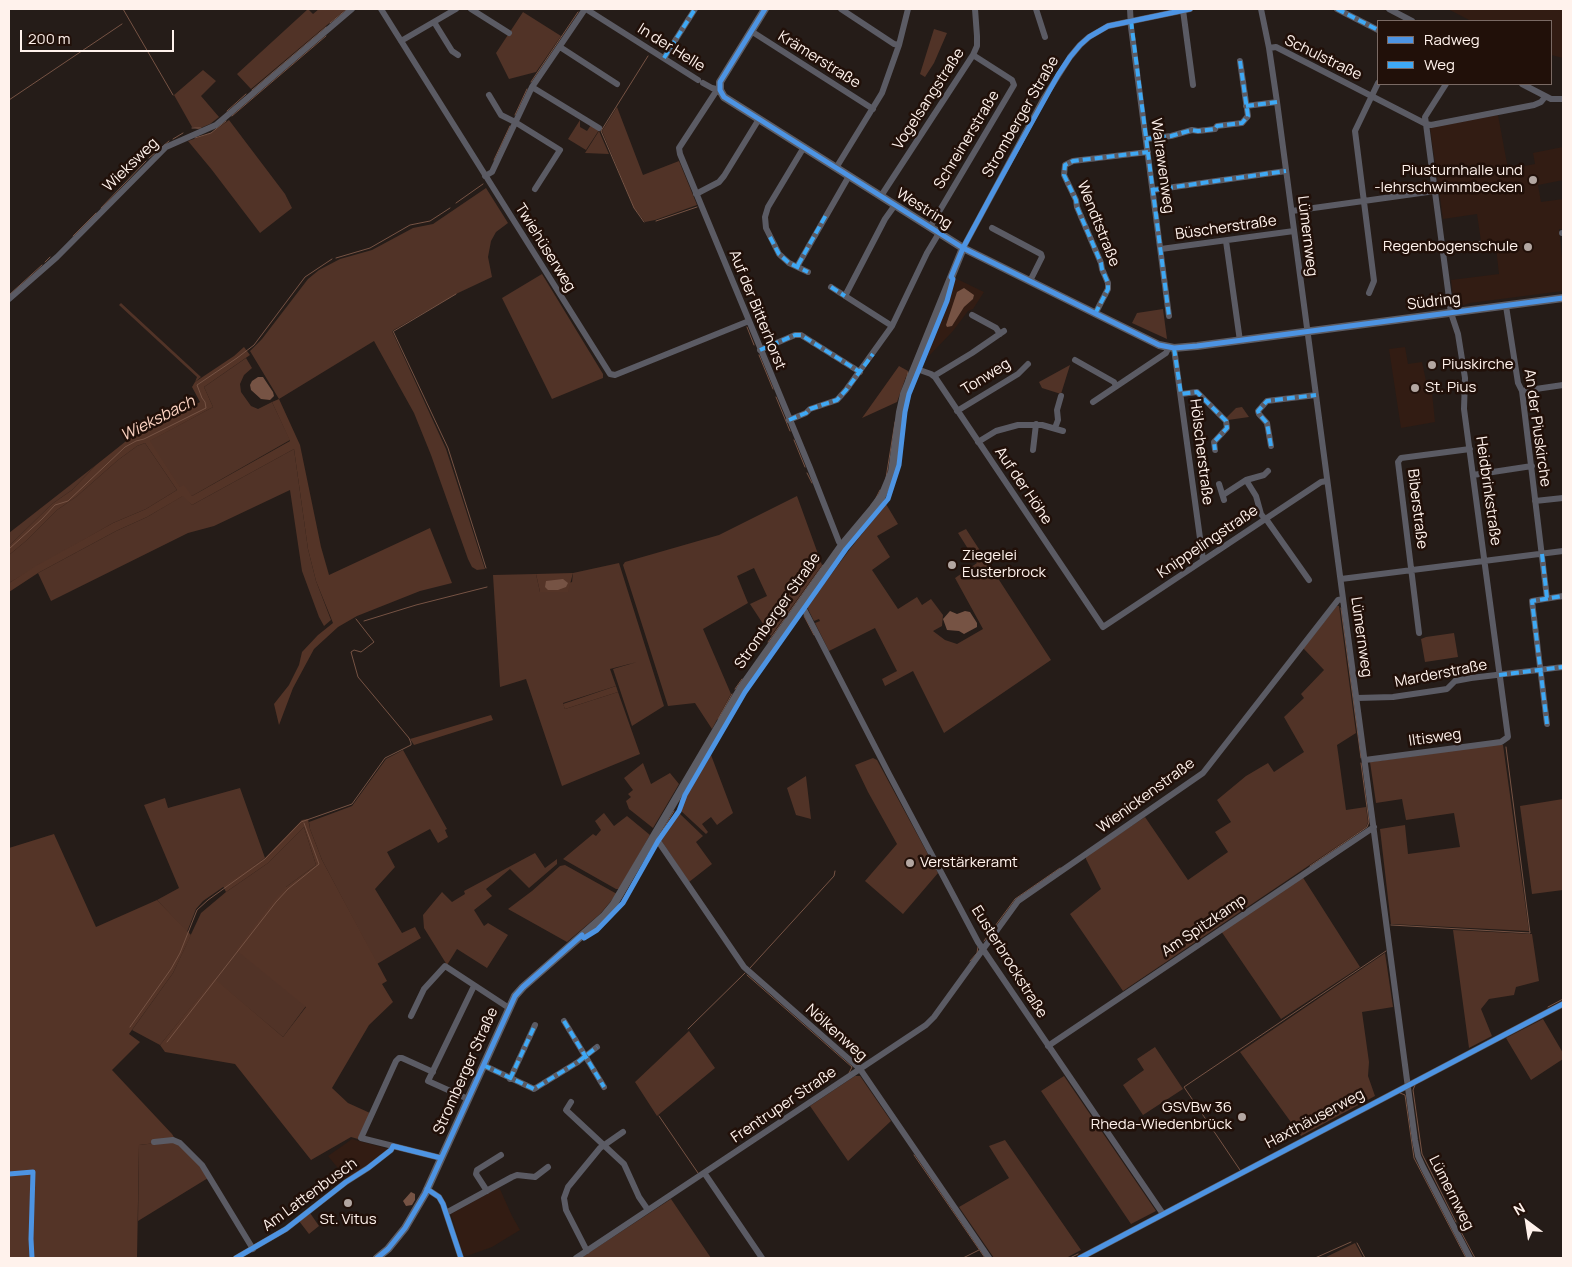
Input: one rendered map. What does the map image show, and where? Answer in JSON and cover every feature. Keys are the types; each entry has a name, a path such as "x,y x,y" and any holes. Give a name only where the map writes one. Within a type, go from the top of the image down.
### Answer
{"main road":[{"path":"720,90 720,82 765,9"},
{"name":"Westring","path":"720,90 724,97 963,248 1153,343 1172,348 1307,332"},
{"name":"Stromberger Straße","path":"377,1258 388,1249 405,1228 427,1189 515,996 523,986 604,916 614,904 737,693 842,545 873,508 887,484 892,472 900,412 914,368 963,248"},
{"name":"Südring","path":"1307,332 1563,298"}],"street":[{"name":"Wieksweg","path":"9,299 57,257 166,147 216,125 352,9"},
{"name":"Twiehüserweg","path":"381,9 610,374 616,374 749,321"},
{"path":"401,41 456,9"},
{"path":"471,9 509,33"},
{"path":"485,176 492,172 532,87 585,9"},
{"name":"In der Helle","path":"585,9 700,81 720,90"},
{"path":"664,58 695,9"},
{"path":"840,9 894,44 899,45"},
{"path":"836,168 873,109 889,76 908,9"},
{"name":"Vogelsangstraße","path":"881,196 974,55 977,46 975,9"},
{"path":"1036,9 1045,38"},
{"name":"Walrawenweg","path":"1130,9 1169,316"},
{"name":"Stromberger Straße","path":"963,248 1044,98 1070,57 1085,41 1099,30 1108,26 1190,9"},
{"name":"Lümernweg","path":"1260,9 1269,48 1277,102 1418,1156 1470,1258"},
{"path":"1336,9 1377,30"},
{"path":"1389,9 1409,20"},
{"path":"1183,10 1193,85"},
{"path":"434,22 452,51 458,55"},
{"name":"Krämerstraße","path":"751,31 873,109"},
{"path":"560,47 617,84"},
{"name":"Schulstraße","path":"1269,48 1276,47 1426,124"},
{"name":"Schreinerstraße","path":"930,227 1014,85 1012,80 974,55"},
{"path":"1146,139 1242,123 1248,116 1240,61"},
{"path":"1369,293 1374,281 1354,131 1377,85"},
{"name":"Heidbrinkstraße","path":"1445,85 1425,118 1451,313 1458,334 1465,378 1464,409 1508,737"},
{"path":"1524,85 1545,97 1563,99"},
{"path":"532,87 599,128"},
{"name":"Auf der Bitterhorst","path":"720,90 715,93 680,148 680,154 839,542 842,545"},
{"path":"489,95 501,115 560,150 535,189"},
{"path":"1426,124 1431,125 1534,105 1541,102 1545,97"},
{"path":"1246,106 1277,102"},
{"path":"696,194 719,182 759,119"},
{"path":"804,147 768,207 765,218 766,228 779,254 789,263 808,272"},
{"name":"Wendtstraße","path":"1095,314 1108,289 1108,283 1077,207 1076,200 1064,175 1065,165 1073,161 1148,152"},
{"path":"1153,190 1286,171"},
{"path":"798,266 849,176"},
{"path":"1292,211 1435,191"},
{"path":"845,296 885,219 895,205"},
{"path":"992,228 1041,254 1042,257 1030,282"},
{"name":"Büscherstraße","path":"1160,249 1294,231"},
{"path":"789,420 806,413 810,409 837,400 860,372 892,326 927,253 939,233"},
{"path":"1226,241 1240,341"},
{"path":"1443,248 1480,244"},
{"path":"831,287 892,326"},
{"name":"An der Piuskirche","path":"1506,306 1518,383 1522,391 1547,598"},
{"path":"914,368 934,376 1002,333 972,315"},
{"path":"760,350 796,335 801,335 860,372"},
{"path":"1093,402 1172,348"},
{"name":"Hölscherstraße","path":"1172,348 1181,394 1203,560"},
{"path":"1075,360 1114,382 1116,386"},
{"name":"Tonweg","path":"957,411 1018,374 1028,364"},
{"name":"Auf der Höhe","path":"934,376 1103,627"},
{"path":"1522,391 1563,385"},
{"path":"1181,394 1197,392 1226,421 1226,428 1214,442 1215,450"},
{"path":"1270,446 1267,423 1258,411 1268,401 1316,394"},
{"path":"1055,428 1061,396"},
{"path":"1033,450 1036,424"},
{"path":"978,442 996,431 1018,425 1036,424 1062,431"},
{"name":"Biberstraße","path":"1419,633 1398,462 1400,459 1470,449"},
{"path":"1473,475 1532,466"},
{"path":"1219,484 1223,497 1246,480 1264,475 1268,471"},
{"path":"1246,480 1256,496 1261,514 1309,580"},
{"name":"Knippelingstraße","path":"1103,627 1321,482 1327,481"},
{"path":"1535,501 1563,498"},
{"path":"1341,579 1563,551"},
{"path":"1547,724 1532,601 1563,596"},
{"name":"Wienickenstraße","path":"983,949 1009,911 1024,896 1203,773 1338,600 1343,598"},
{"name":"Eusterbrockstraße","path":"799,605 804,609 889,774 983,949 1163,1214"},
{"name":"Marderstraße","path":"1357,698 1393,697 1446,689 1455,682 1563,667"},
{"name":"Iltisweg","path":"1365,760 1501,742 1508,737"},
{"name":"Am Spitzkamp","path":"1048,1046 1374,827"},
{"name":"Nölkenweg","path":"653,839 658,841 744,967 860,1069 989,1258"},
{"name":"Frentruper Straße","path":"576,1258 705,1174 926,1025 934,1017 983,949"},
{"path":"412,1016 424,989 445,966 508,1008"},
{"path":"468,1099 428,1081 474,986"},
{"name":"Haxthäuserweg","path":"1080,1258 1563,1004"},
{"path":"564,1021 604,1086"},
{"path":"510,1079 535,1025"},
{"path":"483,1065 510,1079 534,1088 578,1062 597,1047"},
{"path":"433,1072 398,1058 362,1138 441,1158"},
{"path":"571,1102 566,1110 624,1164 645,1212"},
{"path":"587,1251 566,1210 564,1198 568,1187 604,1145 623,1132"},
{"path":"154,1142 173,1140 180,1143 202,1165 253,1249"},
{"name":"Am Lattenbusch","path":"236,1258 286,1229 346,1182 376,1162 391,1150 393,1146"},
{"path":"487,1191 476,1174 477,1170 501,1155"},
{"path":"446,1213 512,1177 517,1175 535,1177 548,1167"},
{"path":"705,1174 762,1258"},
{"path":"427,1189 439,1197 444,1204 460,1258"}],"shaded area":[{"path":"308,9 313,14 319,9 346,9 251,89 237,74"},
{"path":"1448,9 1563,9 1563,58 1552,55 1552,20 1469,20"},
{"path":"523,12 561,36 536,72 509,79 496,53"},
{"path":"934,29 947,33 934,63 925,77 920,74"},
{"path":"203,70 216,81 201,96 219,117 210,124 198,129 192,127 174,95"},
{"path":"617,107 643,175 679,161 697,205 645,222 634,208 602,131"},
{"path":"1498,115 1508,169 1535,164 1533,153 1563,147 1563,180 1538,185 1541,202 1563,199 1563,229 1559,229 1563,266 1563,291 1470,303 1458,307 1454,304 1451,280 1499,274 1496,247 1482,248 1477,214 1443,219 1430,127"},
{"path":"229,120 285,194 292,208 260,233 188,141 211,133"},
{"path":"580,120 580,127 587,131 591,125 599,130 586,150 568,139"},
{"path":"599,131 609,154 585,153"},
{"path":"486,188 508,223 496,232 491,241 488,257 492,277 458,293 392,331 446,449 485,569 477,570 472,567 468,559 414,413 374,341 279,399 250,351 262,339 308,279 319,270 340,259 372,250 413,228 433,224"},
{"path":"542,274 603,374 603,378 552,399 502,298"},
{"path":"955,278 984,292 973,309 968,311 953,331 925,360 950,297"},
{"path":"964,288 974,295 973,299 964,307 952,326 947,327 946,325 957,292"},
{"path":"121,303 201,377 195,382 197,377 119,305"},
{"path":"1163,309 1167,339 1132,323 1137,313"},
{"path":"244,347 250,355 204,387 213,407 150,441 180,487 184,485 192,496 290,441 272,402 279,399 300,445 321,547 329,575 430,528 452,583 420,591 357,616 338,627 314,649 293,688 279,725 274,704 289,685 299,665 302,652 333,623 316,581 308,549 294,449 192,505 183,496 147,517 116,531 38,573 9,592 9,583 36,566 113,523 146,509 177,490 145,443 137,446 77,496 57,510 9,555 9,546 52,504 72,490 96,465 130,438 147,431 200,402 192,387 195,382 234,356"},
{"name":"St. Pius","path":"1405,347 1408,364 1422,362 1426,381 1435,385 1436,391 1432,392 1435,422 1401,428 1389,349"},
{"path":"246,358 252,368 244,375 240,384 241,392 251,406 258,409 272,402 290,440 192,496 180,488 149,441 213,407 204,387"},
{"path":"1070,365 1061,394 1042,388 1039,382"},
{"path":"899,366 908,371 897,402 862,418"},
{"path":"258,377 263,377 273,392 274,396 270,400 261,399 251,390 250,385 252,381"},
{"path":"1242,407 1249,417 1228,420 1226,418 1236,408"},
{"path":"145,443 177,490 146,509 113,523 9,583 9,555 57,510 77,496 118,460 137,446"},
{"path":"294,449 308,549 316,581 331,620 324,626 302,571 290,490 214,526 188,533 51,601 38,573 116,531 147,517 184,495 192,505"},
{"path":"96,465 72,490 52,504 9,546 9,533"},
{"path":"797,496 822,565 771,636 750,604 767,596 754,568 737,576 748,603 703,629 731,694 712,729 695,703 668,706 623,565 625,562 719,535"},
{"path":"886,504 898,524 877,536 890,557 872,570 898,609 917,597 922,605 931,599 943,615 942,626 933,631 945,640 957,644 983,629 955,578 977,563 958,533 966,529 1051,660 944,733 913,671 885,686 882,679 897,671 875,628 829,651 815,623 820,621 819,619 814,621 807,607"},
{"path":"619,563 664,706 632,726 613,669 637,662 610,669 616,686 563,703 565,709 618,692 640,754 562,786 526,679 500,687 493,575 536,574 540,592 572,582 573,573"},
{"path":"573,573 568,592 540,592 536,574"},
{"path":"563,579 568,583 566,587 558,590 548,590 545,587 546,581"},
{"path":"1337,606 1339,606 1356,733 1337,745 1346,810 1366,807 1368,822 1366,827 1123,991 1070,914 1101,889 1086,856 1145,817 1188,880 1228,852 1215,832 1231,822 1217,800 1246,776 1268,763 1274,772 1304,752 1284,717 1304,698 1301,694 1324,670 1303,648"},
{"path":"950,611 957,614 965,611 970,612 977,623 977,627 964,634 959,631 947,630 943,619"},
{"path":"1454,633 1458,657 1425,662 1421,639"},
{"path":"616,686 618,692 565,709 563,704"},
{"path":"491,715 493,720 414,745 410,739"},
{"path":"1503,745 1529,931 1391,924 1380,829 1405,825 1408,854 1460,847 1454,813 1406,820 1402,799 1376,803 1370,762"},
{"path":"403,750 447,829 445,830 448,837 438,843 430,829 387,852 395,867 375,889 402,933 415,927 421,938 377,964 322,860 309,822 352,806 386,759"},
{"path":"711,755 733,813 717,825 711,817 702,824 708,832 706,834 680,810"},
{"path":"873,758 877,760 938,873 903,914 865,881 897,844 855,765"},
{"path":"643,763 651,784 670,773 679,784 653,828 629,809 626,801 631,797 628,794 633,790 624,778"},
{"path":"806,776 811,819 796,815 787,788"},
{"path":"240,788 265,858 203,901 196,909 187,932 157,900 179,888 144,805 165,798 168,808"},
{"path":"1563,799 1563,890 1532,894 1520,806"},
{"path":"604,813 614,826 627,816 650,835 619,889 563,859 593,834 596,836 601,830 595,821"},
{"path":"679,813 703,836 696,842 712,864 689,882 661,840"},
{"path":"308,819 322,860 387,981 382,984 393,1002 369,1025 332,1088 348,1103 370,1113 358,1139 351,1137 311,1160 235,1064 165,1052 160,1045 214,978 283,1037 306,1007 236,950 286,887 316,865 304,827 268,863 226,892 223,886 265,858 302,820"},
{"path":"304,827 316,865 286,887 306,1006 283,1037 214,979 160,1045 132,1030 173,973 201,913 226,892 268,863"},
{"path":"54,834 96,927 157,900 191,935 173,973 129,1034 140,1042 112,1070 172,1134 179,1145 173,1141 139,1145 137,1258 9,1258 9,848"},
{"path":"535,853 545,868 557,859 557,864 529,888 510,869 486,889 492,896 474,910 484,926 488,923 508,935 487,968 457,949 447,965 424,928 423,915 442,892 452,902 465,894 464,891"},
{"path":"565,865 617,894 600,914 567,942 508,909 560,866"},
{"path":"1302,876 1360,967 1281,1019 1221,931"},
{"path":"1453,930 1532,934 1539,981 1516,987 1514,995 1489,999 1481,1009 1492,1036 1469,1048"},
{"path":"1385,953 1393,1007 1362,1012 1369,1062 1368,1076 1375,1096 1301,1136 1240,1052"},
{"path":"1543,1019 1563,1053 1563,1059 1531,1080 1506,1038"},
{"path":"689,1031 715,1068 657,1116 635,1082"},
{"path":"1155,1047 1183,1089 1143,1115 1123,1085 1144,1070 1137,1059"},
{"path":"855,1076 860,1076 891,1121 848,1161 810,1106"},
{"path":"1064,1076 1156,1211 1131,1224 1041,1091"},
{"name":"St. Vitus","path":"352,1139 388,1149 367,1166 349,1177 345,1177 328,1156"},
{"path":"1005,1140 1081,1250 1066,1258 994,1258 959,1207 1009,1178 989,1146"},
{"path":"173,1141 201,1167 208,1178 138,1221 139,1145"},
{"path":"499,1187 520,1230 492,1247 464,1257 451,1214"},
{"path":"411,1192 415,1194 415,1200 412,1205 406,1206 403,1201"},
{"path":"671,1199 711,1258 581,1258"},
{"path":"310,1213 319,1226 309,1234 299,1221"},
{"path":"1355,1243 1363,1258 1326,1258 1326,1257"}],"waterway":[{"path":"123,9 173,95"},
{"path":"330,23 347,9"},
{"name":"Wieksbach","path":"531,82 578,12"},
{"path":"9,100 122,24"},
{"path":"252,90 326,27"},
{"path":"232,116 326,36"},
{"path":"644,222 634,208 601,131 648,56"},
{"name":"Wieksbach","path":"515,115 527,89"},
{"path":"227,111 246,94"},
{"path":"195,138 211,133 226,121"},
{"name":"Wieksbach","path":"494,160 510,126"},
{"path":"192,128 201,128"},
{"path":"173,139 183,133"},
{"path":"149,158 169,141"},
{"path":"101,208 146,161"},
{"name":"Wieksbach","path":"456,203 483,184"},
{"path":"656,221 697,207"},
{"name":"Wieksbach","path":"336,258 370,248 410,225 430,221 450,208"},
{"path":"73,236 96,213"},
{"path":"45,262 50,257"},
{"name":"Wieksbach","path":"9,549 55,505 68,501 125,447 206,408 197,385 254,345 305,277 332,259"},
{"path":"9,295 42,265"},
{"path":"394,331 456,294"},
{"path":"747,327 754,345"},
{"path":"393,331 448,448 486,568"},
{"path":"759,355 773,389"},
{"path":"906,380 908,372"},
{"path":"776,397 790,431"},
{"path":"886,478 895,422"},
{"path":"794,440 805,467"},
{"path":"896,468 898,457"},
{"path":"807,473 812,483"},
{"path":"889,492 894,477"},
{"path":"875,500 880,490"},
{"path":"847,546 883,501"},
{"path":"811,595 841,553"},
{"path":"768,642 823,565"},
{"path":"364,621 416,605 487,587"},
{"path":"1341,608 1361,758"},
{"path":"804,616 814,635"},
{"path":"130,1027 171,969 180,953 197,910 265,859 301,822 352,804 385,758 411,745 409,738 358,677 351,652 354,650 361,652 374,642 356,619"},
{"path":"735,689 742,679"},
{"path":"718,719 732,694"},
{"path":"707,754 726,721"},
{"path":"1391,925 1530,933 1506,747"},
{"path":"680,801 705,758"},
{"path":"1310,866 1367,827 1369,822 1361,763"},
{"path":"659,836 674,811"},
{"path":"167,1042 276,902 288,889 319,864 304,823"},
{"path":"609,916 621,902 655,844"},
{"path":"984,941 1015,899 1060,868"},
{"path":"750,968 834,876 835,871"},
{"path":"970,961 977,953 978,947"},
{"path":"1240,1170 1184,1087 1386,951"},
{"path":"688,1029 745,973"},
{"path":"747,975 852,1067 849,1073"},
{"path":"1548,1007 1563,999"},
{"path":"1415,1085 1413,1090 1422,1154 1456,1222"},
{"path":"1400,1093 1405,1095 1414,1158 1466,1258"},
{"path":"659,1116 698,1173"},
{"path":"914,1155 985,1258"},
{"path":"1459,1228 1475,1258"},
{"path":"1315,1258 1351,1242"},
{"path":"1357,1243 1365,1258"},
{"path":"963,1258 979,1250"},
{"path":"1070,1258 1078,1254"}],"marked path":[{"path":"664,58 695,9"},
{"path":"1337,9 1377,29"},
{"path":"1131,21 1169,316"},
{"path":"1146,139 1242,123 1248,116 1240,61"},
{"path":"1246,106 1277,102"},
{"path":"1095,314 1108,289 1108,283 1077,207 1076,200 1064,175 1065,165 1073,161 1148,152"},
{"path":"1153,190 1286,171"},
{"path":"798,265 826,215"},
{"path":"770,237 779,254 789,263 808,272"},
{"path":"831,287 845,296"},
{"path":"760,350 795,335 801,335 860,372"},
{"path":"1174,348 1181,394 1197,392 1226,421 1227,428 1214,442 1215,450"},
{"path":"789,420 806,413 810,409 837,400 873,354"},
{"path":"1271,446 1267,423 1258,411 1267,401 1316,395"},
{"path":"1542,554 1547,598"},
{"path":"1547,724 1532,601 1563,596"},
{"path":"1499,675 1563,667"},
{"path":"564,1021 604,1087"},
{"path":"510,1079 535,1025"},
{"path":"483,1065 534,1089 578,1062 597,1047"}],"cycle path":[{"path":"765,9 720,82 720,90 724,97 963,248 1159,345 1174,348 1197,346 1563,298"},
{"path":"584,938 597,930 623,903 658,841 679,811 685,795 745,692 846,549 888,499 899,465 909,394 947,301 953,279 951,277 963,248 1058,75 1080,45 1089,37 1108,26 1190,9"},
{"path":"377,1258 388,1249 405,1228 425,1194 515,996 582,935"},
{"path":"1080,1258 1563,1004"},
{"path":"236,1258 286,1229 346,1182 368,1168 391,1150 393,1146 441,1158"},
{"path":"9,1174 33,1172 32,1258"},
{"path":"427,1189 439,1197 443,1204 461,1258"}],"place":[{"name":"Piusturnhalle und -lehrschwimmbecken","path":"1533,180"},
{"name":"Regenbogenschule","path":"1528,247"},
{"name":"Piuskirche","path":"1432,365"},
{"name":"St. Pius","path":"1415,388"},
{"name":"Ziegelei Eusterbrock","path":"952,565"},
{"name":"Verstärkeramt","path":"910,863"},
{"name":"GSVBw 36 Rheda-Wiedenbrück","path":"1242,1117"},
{"name":"St. Vitus","path":"348,1203"}]}
